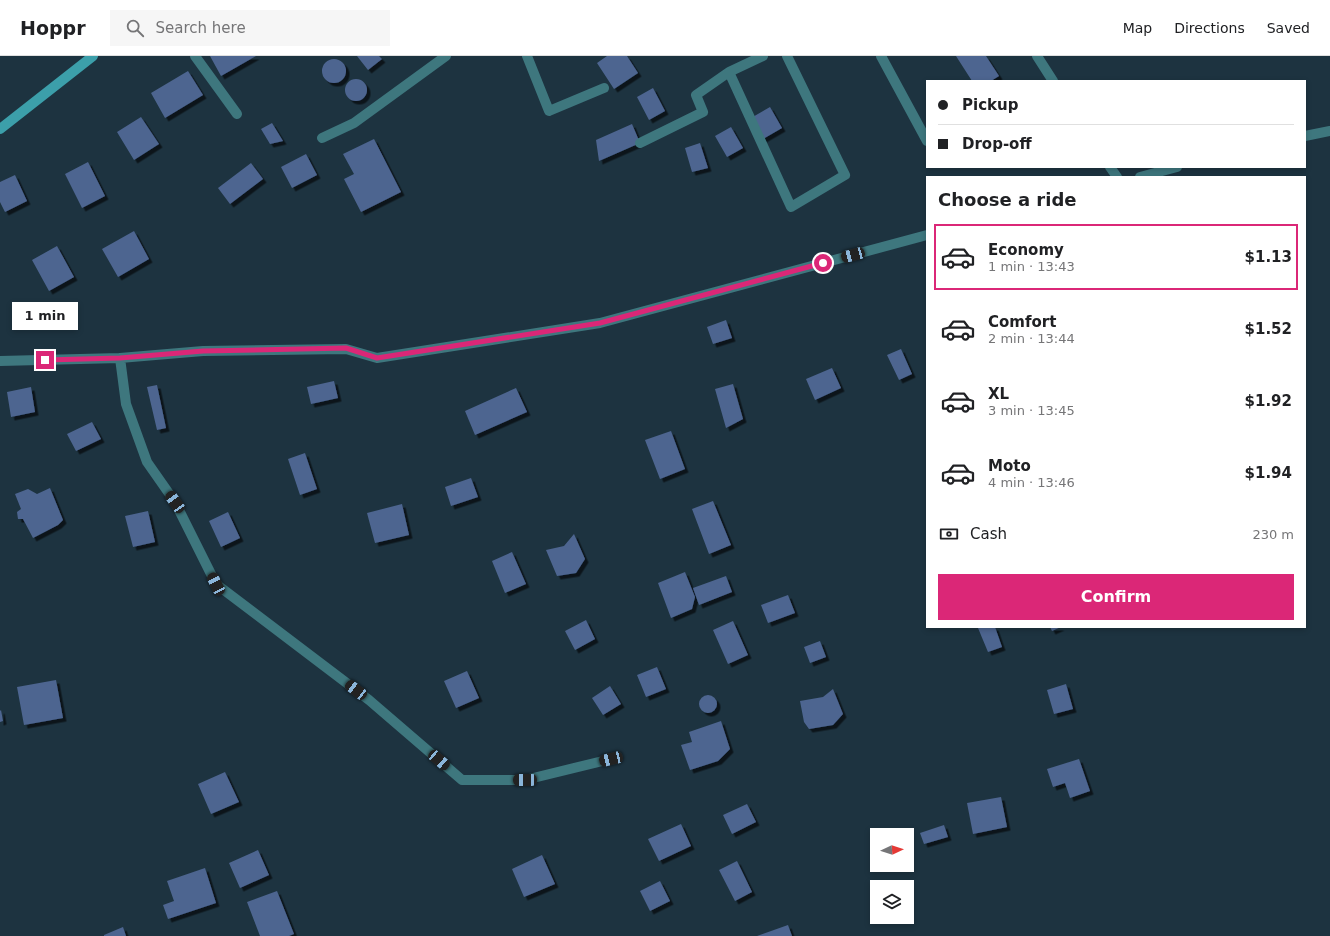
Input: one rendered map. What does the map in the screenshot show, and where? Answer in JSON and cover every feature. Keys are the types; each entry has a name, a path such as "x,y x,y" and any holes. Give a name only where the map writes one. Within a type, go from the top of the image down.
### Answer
{"main road":[{"path":"0,129 94,56"}],"street":[{"path":"194,56 237,114"},
{"path":"322,138 354,123 446,56"},
{"path":"527,56 548,110 604,88"},
{"path":"640,142 703,112 696,95 729,72 763,56"},
{"path":"729,72 791,207 845,175 787,56"},
{"path":"881,56 926,139"},
{"path":"1037,56 1052,80"},
{"path":"1306,136 1330,130"},
{"path":"1144,176 1173,168"},
{"path":"0,361 120,358 203,351 346,348 377,358 600,323 926,234"},
{"path":"120,358 126,404 147,462 175,502 216,584 369,700 462,780 525,780 611,759"}],"building":[{"path":"210,56 256,56 221,76"},
{"path":"357,56 379,56 382,59 368,70"},
{"path":"607,56 627,56 638,73 614,89 597,63"},
{"path":"956,56 986,56 999,76 993,80 971,80"},
{"path":"329,59 339,59 346,66 346,76 339,83 329,83 322,76 322,66"},
{"path":"188,71 203,95 165,118 151,93"},
{"path":"356,79 364,82 367,90 364,98 356,101 348,98 345,90 348,82"},
{"path":"653,88 665,111 649,120 637,97"},
{"path":"770,107 782,128 763,139 751,118"},
{"path":"141,117 159,144 134,160 117,132"},
{"path":"272,123 283,141 270,144 261,129"},
{"path":"632,124 640,143 599,161 596,140"},
{"path":"731,127 743,148 727,157 715,136"},
{"path":"374,139 401,192 361,212 344,179 354,174 343,154"},
{"path":"700,143 708,168 692,172 685,148"},
{"path":"306,154 317,175 292,188 281,167"},
{"path":"88,162 105,196 82,208 65,174"},
{"path":"251,163 263,179 230,204 218,188"},
{"path":"15,175 27,201 5,212 0,202 0,182"},
{"path":"134,231 149,259 118,277 102,249"},
{"path":"57,246 74,277 49,291 32,260"},
{"path":"726,320 732,338 713,344 707,327"},
{"path":"901,349 912,374 899,380 887,355"},
{"path":"832,368 841,388 815,400 806,379"},
{"path":"334,381 338,398 311,404 307,387"},
{"path":"733,384 743,419 726,428 715,389"},
{"path":"157,385 166,428 157,430 147,387"},
{"path":"31,387 35,412 11,417 7,392"},
{"path":"516,388 527,412 475,435 465,411"},
{"path":"92,422 101,439 76,451 67,434"},
{"path":"671,431 685,469 660,479 645,440"},
{"path":"305,453 317,489 300,495 288,459"},
{"path":"471,478 478,497 451,506 445,487"},
{"path":"50,488 63,520 58,525 33,538 23,519 18,519 17,512 21,509 15,494 28,489 37,494"},
{"path":"713,501 731,545 709,554 692,509"},
{"path":"402,504 409,535 375,543 367,513"},
{"path":"148,511 155,542 133,547 125,516"},
{"path":"228,512 240,538 221,547 209,521"},
{"path":"574,534 585,559 576,573 557,576 546,550 564,546"},
{"path":"512,552 526,584 505,593 492,561"},
{"path":"685,572 695,597 692,609 671,618 658,583"},
{"path":"726,576 732,592 699,605 693,588"},
{"path":"788,595 795,613 768,623 761,605"},
{"path":"586,620 595,639 575,650 565,631"},
{"path":"733,621 748,655 728,664 713,630"},
{"path":"978,628 995,628 1002,647 988,652"},
{"path":"1050,628 1059,628 1052,631"},
{"path":"820,641 826,657 810,663 804,647"},
{"path":"657,667 666,689 646,697 637,675"},
{"path":"467,671 479,698 456,708 444,681"},
{"path":"56,680 63,718 24,725 17,687"},
{"path":"1066,684 1073,709 1054,714 1047,690"},
{"path":"610,686 621,704 603,715 592,698"},
{"path":"833,689 843,714 833,725 809,729 804,722 800,701 823,697"},
{"path":"708,695 714,698 717,704 714,710 708,713 702,710 699,704 702,698"},
{"path":"1,710 3,721 0,722 0,711"},
{"path":"721,721 730,749 718,761 690,770 681,745 692,742 689,732"},
{"path":"1079,759 1090,791 1070,798 1065,783 1053,787 1047,769"},
{"path":"225,772 239,802 211,814 198,784"},
{"path":"1001,797 1007,827 973,834 967,803"},
{"path":"747,804 756,822 732,834 723,815"},
{"path":"681,824 691,846 659,861 648,839"},
{"path":"944,825 948,837 924,844 920,833"},
{"path":"258,850 269,875 240,888 229,863"},
{"path":"542,855 555,884 524,897 512,869"},
{"path":"737,861 752,892 735,901 719,870"},
{"path":"205,868 216,903 168,919 163,905 174,901 167,881"},
{"path":"660,881 670,901 650,911 640,891"},
{"path":"277,891 294,934 289,936 260,936 247,902"},
{"path":"788,925 792,936 757,936"},
{"path":"123,927 126,936 104,936 104,935"}],"route":[{"path":"45,360 120,358 203,351 346,348 377,358 600,323 823,263"}]}
